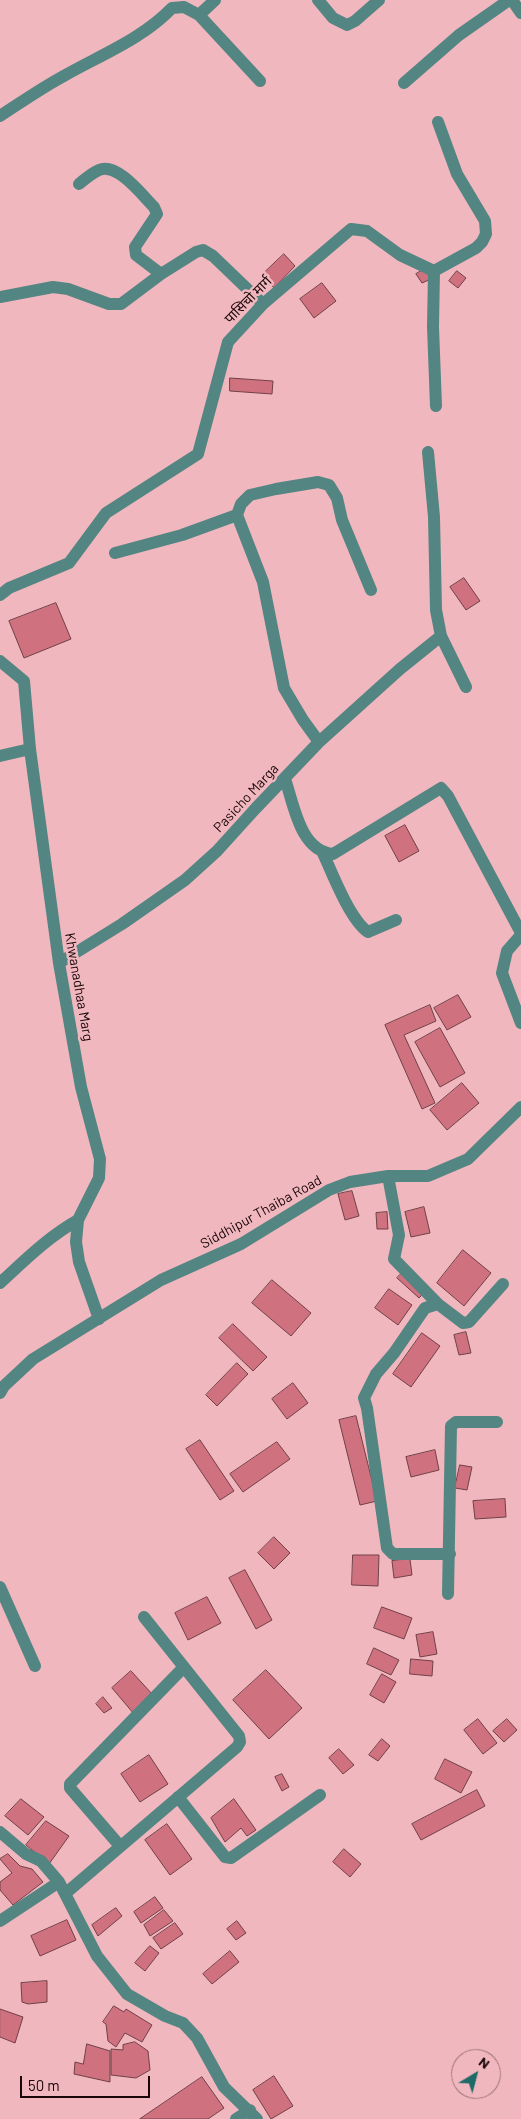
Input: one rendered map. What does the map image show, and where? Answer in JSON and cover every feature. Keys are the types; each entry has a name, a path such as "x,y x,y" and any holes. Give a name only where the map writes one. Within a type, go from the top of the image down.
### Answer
{"street":[{"path":"199,15 215,0"},
{"path":"318,0 333,18 347,25 355,21 379,0"},
{"path":"404,83 459,35 510,0 521,13"},
{"path":"0,116 63,76 116,50 161,20 172,8 184,7 199,15 260,81"},
{"path":"436,406 433,327 434,271 476,248 486,234 485,221 457,174 438,122"},
{"path":"79,184 99,170 108,168 118,171 154,207 157,214 154,221 135,247 136,255 162,274"},
{"name":"पासिचो मार्ग","path":"0,595 9,588 69,563 106,513 198,454 228,342 263,304 351,229 367,231 400,256 434,271"},
{"path":"0,298 53,288 68,289 109,304 121,304 162,274 196,252 203,250 213,256 263,304"},
{"path":"428,452 434,517 436,610 440,636 466,687"},
{"path":"320,742 303,720 284,688 263,582 237,515 241,504 250,495 276,489 318,482 329,485 337,498 342,520 371,590"},
{"path":"115,553 182,535 237,515"},
{"name":"Pasicho Marga","path":"59,963 122,924 185,880 218,851 256,808 320,742 400,669 440,636"},
{"name":"Khwanadhaa Marg","path":"0,661 24,681 30,749 59,963 81,1087 100,1159 99,1178 78,1220 76,1242 79,1262 99,1319"},
{"path":"0,756 30,749"},
{"path":"285,779 304,835 322,853 342,894 363,928 368,932 374,931 396,920"},
{"path":"322,853 333,854 441,788 448,796 521,934 507,951 502,973 521,1023"},
{"name":"Siddhipur Thaiba Road","path":"0,1393 4,1386 33,1359 161,1280 241,1244 329,1190 350,1182 388,1176 428,1176 468,1159 521,1107"},
{"path":"388,1176 399,1235 394,1259 438,1304 463,1323 469,1322 503,1284"},
{"path":"0,1283 45,1242 60,1230 78,1220"},
{"path":"438,1304 425,1308 376,1374 364,1398 368,1408 387,1548 393,1554 450,1554"},
{"path":"448,1594 451,1426 456,1422 497,1422"},
{"path":"0,1588 34,1666"},
{"path":"0,1921 63,1888 120,1846 238,1746 240,1742 239,1736 144,1617"},
{"path":"120,1846 70,1788 70,1784 184,1667"},
{"path":"178,1797 225,1857 231,1858 320,1795"},
{"path":"0,1832 26,1854 41,1861 63,1888 97,1956 127,1994 165,2016 183,2023 197,2038 224,2087 253,2115"},
{"path":"236,2119 253,2115"}],"building":[{"path":"284,254 295,266 274,288 262,275"},
{"path":"425,269 431,279 422,283 416,274"},
{"path":"457,271 466,278 458,288 449,281"},
{"path":"322,283 336,301 314,318 300,299"},
{"path":"230,378 273,381 272,394 230,391"},
{"path":"464,578 480,601 466,610 450,587"},
{"path":"56,603 71,639 24,658 9,621"},
{"path":"405,825 419,851 399,862 385,836"},
{"path":"458,995 471,1017 447,1030 434,1008"},
{"path":"430,1005 436,1021 404,1035 435,1103 422,1109 385,1025"},
{"path":"440,1028 465,1073 440,1087 415,1042"},
{"path":"462,1083 479,1103 447,1130 430,1110"},
{"path":"352,1191 359,1216 345,1220 338,1194"},
{"path":"424,1207 430,1233 411,1237 405,1212"},
{"path":"387,1212 388,1229 377,1229 376,1213"},
{"path":"463,1250 491,1273 464,1306 437,1283"},
{"path":"402,1273 424,1293 419,1298 397,1278"},
{"path":"272,1280 311,1313 291,1336 252,1303"},
{"path":"389,1289 412,1305 398,1325 375,1308"},
{"path":"233,1324 267,1357 253,1371 219,1338"},
{"path":"466,1332 471,1353 459,1355 454,1335"},
{"path":"422,1333 440,1346 411,1387 393,1374"},
{"path":"237,1363 248,1374 217,1406 206,1395"},
{"path":"293,1383 308,1403 287,1419 272,1399"},
{"path":"356,1416 377,1501 360,1505 339,1420"},
{"path":"200,1440 234,1491 220,1500 186,1449"},
{"path":"277,1442 290,1459 243,1492 230,1474"},
{"path":"435,1450 439,1470 411,1477 406,1457"},
{"path":"460,1465 472,1467 467,1490 455,1488"},
{"path":"505,1499 506,1517 475,1519 473,1501"},
{"path":"274,1537 290,1553 274,1569 258,1553"},
{"path":"353,1555 379,1555 378,1586 352,1585"},
{"path":"410,1559 412,1575 394,1578 392,1561"},
{"path":"245,1570 272,1620 256,1629 229,1578"},
{"path":"207,1597 221,1623 188,1640 175,1613"},
{"path":"382,1607 412,1618 404,1639 374,1628"},
{"path":"433,1632 437,1654 420,1657 416,1635"},
{"path":"374,1648 399,1660 391,1675 367,1664"},
{"path":"411,1659 433,1661 432,1676 410,1674"},
{"path":"266,1670 302,1708 269,1739 233,1700"},
{"path":"131,1671 153,1695 134,1714 112,1688"},
{"path":"382,1674 396,1682 384,1703 370,1695"},
{"path":"103,1697 112,1708 104,1713 96,1704"},
{"path":"478,1719 497,1743 483,1754 464,1730"},
{"path":"507,1719 517,1730 504,1742 493,1731"},
{"path":"382,1739 390,1746 378,1761 369,1755"},
{"path":"339,1749 354,1765 343,1774 329,1758"},
{"path":"149,1755 168,1784 140,1802 121,1774"},
{"path":"445,1759 472,1772 461,1793 435,1779"},
{"path":"282,1774 289,1787 282,1791 275,1777"},
{"path":"477,1790 485,1806 421,1840 412,1824"},
{"path":"21,1799 44,1817 28,1835 5,1816"},
{"path":"234,1799 256,1830 247,1836 241,1828 225,1842 211,1818"},
{"path":"46,1821 69,1836 49,1864 26,1845"},
{"path":"167,1824 192,1859 170,1875 145,1840"},
{"path":"344,1849 361,1864 350,1877 333,1862"},
{"path":"8,1854 20,1866 32,1869 43,1882 13,1905 0,1890 0,1882 12,1873 0,1859"},
{"path":"155,1897 163,1908 141,1923 134,1912"},
{"path":"116,1908 122,1916 98,1936 92,1925"},
{"path":"164,1910 173,1921 150,1936 144,1925"},
{"path":"67,1920 76,1940 40,1956 31,1936"},
{"path":"237,1921 246,1933 236,1940 227,1929"},
{"path":"175,1923 183,1934 161,1949 153,1938"},
{"path":"150,1946 159,1953 145,1971 135,1963"},
{"path":"230,1951 239,1962 212,1984 203,1974"},
{"path":"47,1981 47,2002 28,2004 22,2002 21,1983"},
{"path":"114,2006 124,2012 126,2009 152,2025 142,2042 125,2033 116,2047 108,2041 106,2024 103,2022"},
{"path":"0,2009 23,2017 15,2043 0,2037"},
{"path":"135,2042 148,2051 150,2070 136,2078 111,2075 111,2049 123,2050 123,2045"},
{"path":"87,2044 110,2051 110,2082 74,2074 75,2062 83,2064"},
{"path":"274,2076 293,2106 271,2119 253,2090"},
{"path":"202,2077 224,2108 208,2119 140,2119"}]}
